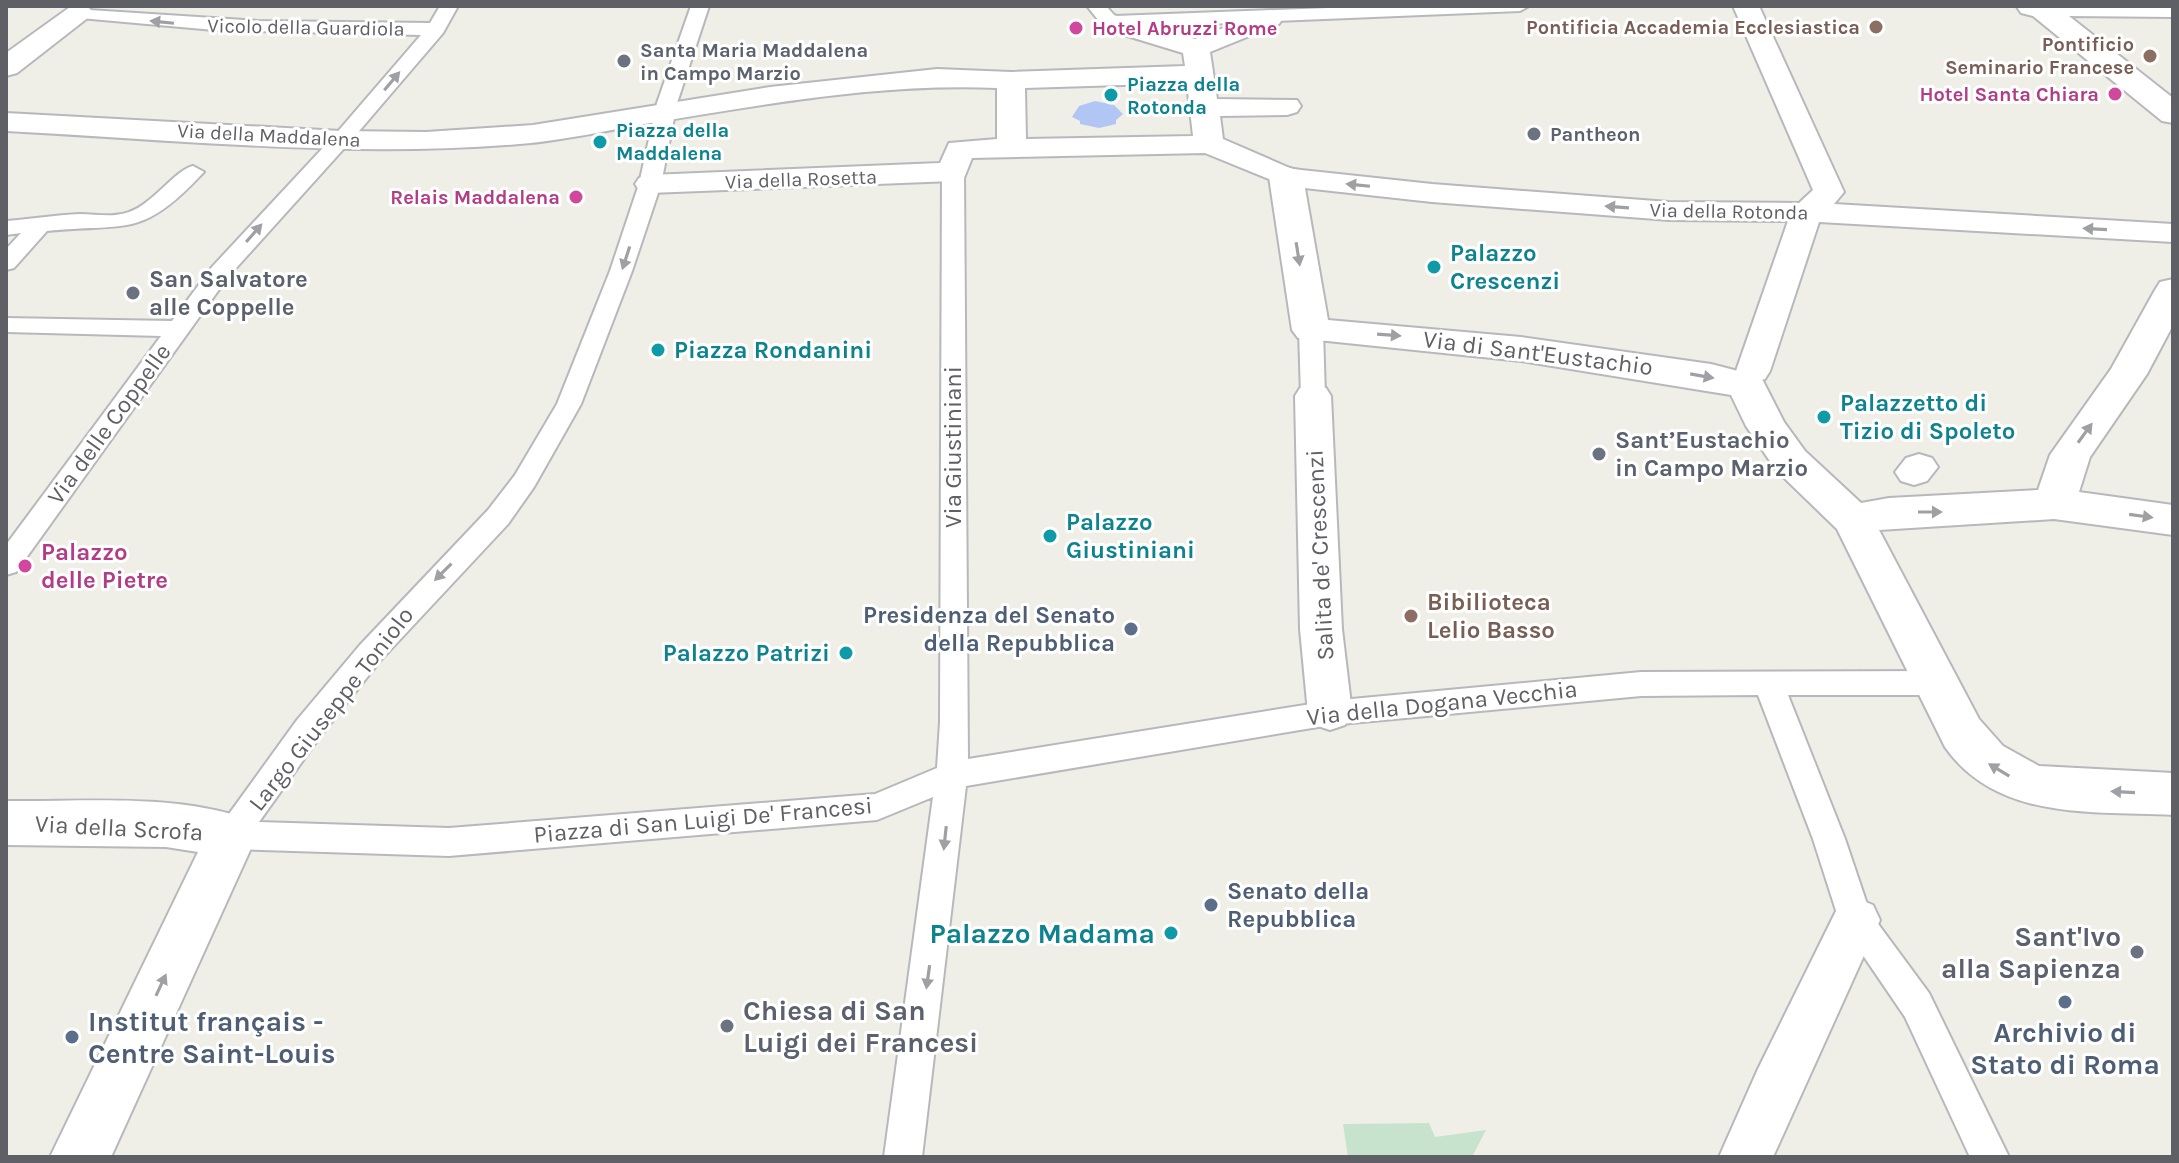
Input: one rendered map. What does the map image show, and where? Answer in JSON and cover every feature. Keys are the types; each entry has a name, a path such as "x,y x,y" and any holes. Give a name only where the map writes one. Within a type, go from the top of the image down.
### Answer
{"street":[{"path":"1746,6 1829,192 1807,212 1750,379 1768,434 1786,459 1823,497 1853,520 1962,733 1985,762 2018,781 2039,787 2173,794"},
{"path":"2032,7 2173,8"},
{"path":"2032,7 2173,114"},
{"path":"12,56 84,9"},
{"path":"670,108 937,77 1011,80 1198,61 1277,13"},
{"path":"1103,14 1198,61"},
{"path":"1198,61 1209,144"},
{"path":"1011,80 1012,147"},
{"path":"1204,108 1287,106"},
{"name":"Via della Maddalena","path":"6,122 341,140 426,141 533,134 670,108"},
{"path":"953,172 959,149 1209,144 1286,177 1311,330"},
{"name":"Via della Rosetta","path":"650,184 953,172"},
{"name":"Via della Rotonda","path":"1286,177 1447,194 1669,211 1807,212 2173,233"},
{"path":"2054,504 2070,455 2128,374 2173,290"},
{"name":"Via di Sant'Eustachio","path":"1311,330 1521,349 1711,377 1750,379"},
{"name":"Salita de' Crescenzi","path":"1313,396 1321,629 1330,713"},
{"path":"1853,520 1889,513 2054,504 2173,520"},
{"name":"Via della Scrofa","path":"6,823 166,825 221,858"},
{"path":"80,1157 221,858"},
{"path":"1746,1157 1856,920"}],"lane":[{"name":"Via delle Coppelle","path":"6,565 220,272 341,140 436,29 449,6"},
{"path":"650,184 700,6"},
{"path":"1103,14 1520,6"},
{"name":"Vicolo della Guardiola","path":"84,9 171,23 272,29 436,29"},
{"path":"6,228 120,222 157,207 193,172"},
{"name":"Via Giustiniani","path":"952,775 955,722 953,172"},
{"name":"Largo Giuseppe Toniolo","path":"221,858 308,729 370,653 498,517 525,481 569,404 621,271 650,184"},
{"path":"6,263 41,224"},
{"path":"6,325 179,329"},
{"path":"1311,330 1313,396"},
{"name":"Via della Dogana Vecchia","path":"952,775 1330,713 1641,684 1936,683"},
{"path":"1769,684 1829,839 1856,920 1917,1005 1984,1141"},
{"path":"903,1157 952,775"},
{"name":"Piazza di San Luigi De' Francesi","path":"449,842 877,807 952,775"},
{"name":"Largo Giuseppe Toniolo","path":"221,858 449,842"}],"green space":[{"path":"1429,1123 1435,1137 1486,1130 1472,1157 1348,1157 1343,1124"}],"water":[{"path":"1095,101 1114,105 1123,114 1116,124 1099,128 1080,124 1072,117 1079,106"}],"place":[{"name":"Pontificia Accademia Ecclesiastica","path":"1876,27"},
{"name":"Hotel Abruzzi Rome","path":"1076,28"},
{"name":"Pontificio Seminario Francese","path":"2150,56"},
{"name":"Santa Maria Maddalena in Campo Marzio","path":"624,61"},
{"name":"Hotel Santa Chiara","path":"2115,94"},
{"name":"Piazza della Rotonda","path":"1111,95"},
{"name":"Pantheon","path":"1534,134"},
{"name":"Piazza della Maddalena","path":"600,142"},
{"name":"Relais Maddalena","path":"576,197"},
{"name":"Palazzo Crescenzi","path":"1434,267"},
{"name":"San Salvatore alle Coppelle","path":"133,293"},
{"name":"Piazza Rondanini","path":"658,350"},
{"name":"Palazzetto di Tizio di Spoleto","path":"1824,417"},
{"name":"Sant’Eustachio in Campo Marzio","path":"1599,454"},
{"name":"Palazzo Giustiniani","path":"1050,536"},
{"name":"Palazzo delle Pietre","path":"25,566"},
{"name":"Bibilioteca Lelio Basso","path":"1411,616"},
{"name":"Presidenza del Senato della Repubblica","path":"1131,629"},
{"name":"Palazzo Patrizi","path":"846,653"},
{"name":"Senato della Repubblica","path":"1211,905"},
{"name":"Palazzo Madama","path":"1171,933"},
{"name":"Sant'Ivo alla Sapienza","path":"2137,952"},
{"name":"Archivio di Stato di Roma","path":"2065,1002"},
{"name":"Chiesa di San Luigi dei Francesi","path":"727,1026"},
{"name":"Institut français - Centre Saint-Louis","path":"72,1037"}]}
